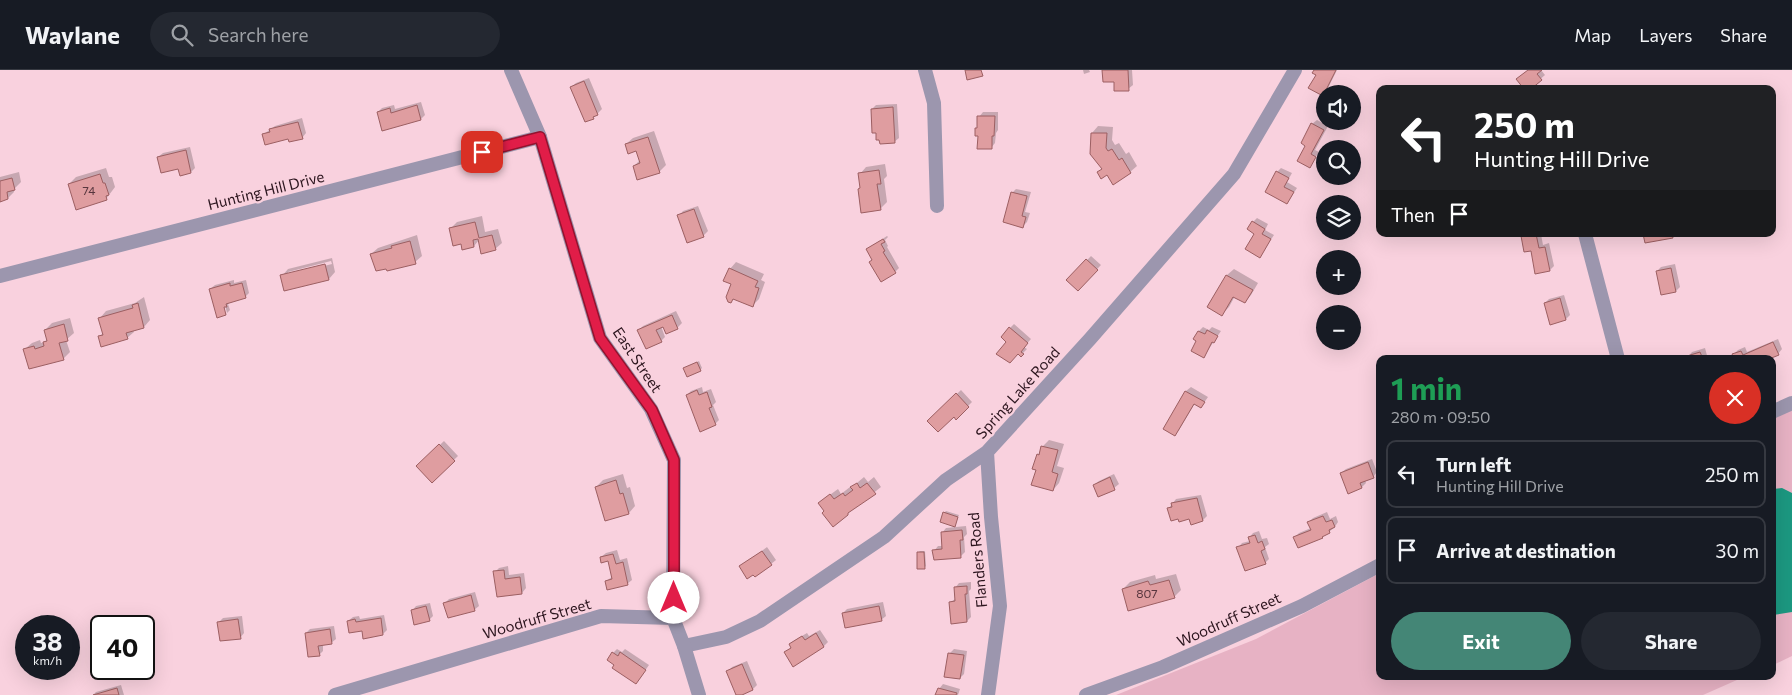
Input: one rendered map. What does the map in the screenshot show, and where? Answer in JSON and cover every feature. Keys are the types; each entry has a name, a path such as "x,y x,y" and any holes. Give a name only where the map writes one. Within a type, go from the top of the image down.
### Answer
{"street":[{"name":"East Street","path":"511,70 540,137 600,338 652,410 674,460 674,618"},
{"path":"925,70 934,103 938,206"},
{"name":"Spring Lake Road","path":"684,646 726,636 760,621 884,537 946,480 987,452 1090,339 1234,174 1295,70"},
{"name":"Hunting Hill Drive","path":"0,276 540,137"},
{"path":"1586,237 1617,355"},
{"path":"1776,410 1792,403"},
{"name":"Flanders Road","path":"987,452 1000,606 988,695"},
{"name":"Woodruff Street","path":"1086,695 1163,667 1294,610 1376,566"},
{"name":"Woodruff Street","path":"335,695 601,616 674,618"},
{"path":"674,618 699,695"}],"shaded area":[{"path":"1792,410 1792,656 1776,664 1776,416"},
{"path":"1782,488 1792,493 1792,612 1776,615 1776,489"},
{"path":"1376,575 1376,680 1737,680 1703,695 1116,695 1256,639"}],"building":[{"path":"965,70 981,70 983,76 967,80"},
{"path":"1102,70 1128,70 1129,91 1114,91 1114,82 1103,82"},
{"path":"1314,70 1336,70 1328,85 1316,85 1316,92 1308,88 1316,75 1312,73"},
{"path":"1528,70 1542,70 1537,74 1542,80 1536,85 1521,85 1516,79"},
{"path":"584,81 598,115 593,117 594,119 585,122 570,87"},
{"path":"417,105 421,120 382,131 377,112 390,108 391,113"},
{"path":"893,107 895,143 880,144 879,140 876,140 876,133 872,133 871,109"},
{"path":"977,116 995,116 992,149 977,149 978,136 975,136 975,128 977,128"},
{"path":"298,122 303,139 289,142 288,139 265,145 262,134 270,132 269,129"},
{"path":"1311,123 1316,126 1316,130 1324,130 1319,140 1316,140 1316,145 1311,154 1316,157 1310,168 1297,161 1305,146 1301,143"},
{"path":"1091,133 1107,133 1106,148 1108,151 1112,149 1119,160 1122,158 1131,173 1113,185 1107,175 1101,179 1097,172 1102,169 1090,154"},
{"path":"648,137 660,173 637,180 633,166 640,163 636,151 628,154 625,144"},
{"path":"186,150 191,173 180,176 178,169 161,173 157,157"},
{"path":"879,170 881,184 877,184 881,210 861,213 858,173"},
{"path":"1276,171 1289,178 1284,187 1294,192 1287,204 1265,192"},
{"path":"100,174 109,195 106,196 107,200 76,210 68,184"},
{"path":"12,178 15,190 7,192 8,199 0,202 0,181"},
{"path":"1011,192 1027,196 1022,216 1026,217 1023,228 1003,222"},
{"path":"694,209 704,237 687,243 677,215"},
{"path":"1252,221 1265,229 1262,234 1271,239 1260,258 1245,249 1254,234 1247,229"},
{"path":"475,222 479,238 492,235 496,250 481,254 478,239 473,240 474,247 462,250 461,244 453,246 449,228"},
{"path":"1521,237 1537,237 1539,248 1545,247 1550,271 1535,274 1531,251 1524,252"},
{"path":"1644,237 1673,238 1645,243"},
{"path":"883,239 885,242 881,244 885,251 883,252 896,273 881,282 869,262 872,260 866,249"},
{"path":"410,241 416,264 387,271 386,269 376,271 370,254"},
{"path":"1086,259 1098,270 1078,291 1066,280"},
{"path":"325,264 329,280 284,291 280,275"},
{"path":"729,268 758,281 755,287 759,288 753,307 733,299 731,303 728,302 726,297 731,284 723,281"},
{"path":"1671,268 1676,292 1661,295 1656,271"},
{"path":"1226,275 1253,290 1245,303 1233,297 1222,316 1207,307"},
{"path":"230,283 230,286 242,283 246,298 226,304 227,307 224,307 226,315 217,318 209,289"},
{"path":"1560,298 1566,320 1550,325 1544,303"},
{"path":"138,303 144,328 126,333 128,339 101,347 98,336 103,335 98,318 133,308 132,305"},
{"path":"672,315 678,329 666,334 663,327 656,330 662,342 646,349 637,330"},
{"path":"64,324 68,341 59,343 64,360 29,369 23,349 34,346 35,349 44,346 43,342 47,341 44,330"},
{"path":"1009,327 1028,343 1021,352 1024,354 1021,357 1018,354 1010,363 996,354 1006,342 1001,337"},
{"path":"1207,330 1218,336 1214,343 1212,342 1204,358 1191,351 1196,341 1193,339 1198,331 1205,334"},
{"path":"1773,342 1779,355 1776,356 1743,355"},
{"path":"1741,351 1743,355 1732,354"},
{"path":"1700,352 1701,355 1690,355"},
{"path":"697,362 701,371 687,377 683,368"},
{"path":"697,390 699,395 707,392 712,407 709,408 716,425 700,432 686,395"},
{"path":"1185,391 1205,402 1201,408 1194,404 1175,436 1163,429"},
{"path":"956,393 969,407 956,420 954,417 938,432 927,421"},
{"path":"439,444 455,461 432,483 416,466"},
{"path":"1041,446 1058,450 1052,472 1058,474 1053,491 1031,485 1036,470 1032,469"},
{"path":"1368,462 1374,478 1360,483 1362,488 1348,494 1340,473"},
{"path":"1110,477 1115,490 1098,497 1093,485"},
{"path":"616,480 620,494 623,493 629,514 605,521 595,487"},
{"path":"857,483 860,488 867,483 876,494 848,513 833,527 822,513 824,511 818,503 830,494 834,499 843,493 845,496 853,490 850,487"},
{"path":"1197,498 1203,521 1191,525 1189,519 1179,522 1178,519 1171,521 1167,508 1172,507 1171,503"},
{"path":"943,512 958,517 955,527 940,522"},
{"path":"1323,516 1326,522 1332,520 1335,527 1329,530 1330,533 1323,538 1298,548 1293,537 1311,530 1307,522"},
{"path":"962,530 963,540 960,540 961,558 934,560 932,550 942,549 941,532"},
{"path":"1255,535 1258,543 1262,541 1265,549 1261,551 1266,564 1245,571 1236,547 1250,543 1248,537"},
{"path":"762,551 772,565 755,577 753,575 747,579 739,566"},
{"path":"917,552 924,552 925,569 917,569"},
{"path":"613,554 616,564 623,562 628,585 607,590 605,581 612,579 608,561 601,563 600,557"},
{"path":"504,570 505,579 520,577 522,594 497,597 493,571"},
{"path":"1169,580 1175,598 1128,611 1122,589 1148,581 1150,585"},
{"path":"967,586 967,594 965,594 967,622 951,624 949,602 955,601 954,587"},
{"path":"471,595 475,611 448,618 443,603"},
{"path":"426,606 430,621 414,625 411,610"},
{"path":"879,606 882,621 845,628 842,613"},
{"path":"381,618 383,635 363,639 362,631 349,633 347,621 355,619 356,622"},
{"path":"238,619 241,639 220,641 217,622"},
{"path":"330,629 332,644 318,646 320,656 308,657 305,633"},
{"path":"816,633 824,647 793,667 784,652 791,648 789,644 802,636 805,640"},
{"path":"612,652 618,656 620,652 646,670 636,684 612,668 614,665 607,660"},
{"path":"948,653 964,655 960,679 944,677"},
{"path":"742,664 753,690 742,695 736,695 726,671"},
{"path":"117,688 119,695 93,695"},
{"path":"938,688 957,693 956,695 935,695"}],"route":[{"path":"482,152 540,137 600,338 652,410 674,460 674,598"}]}
